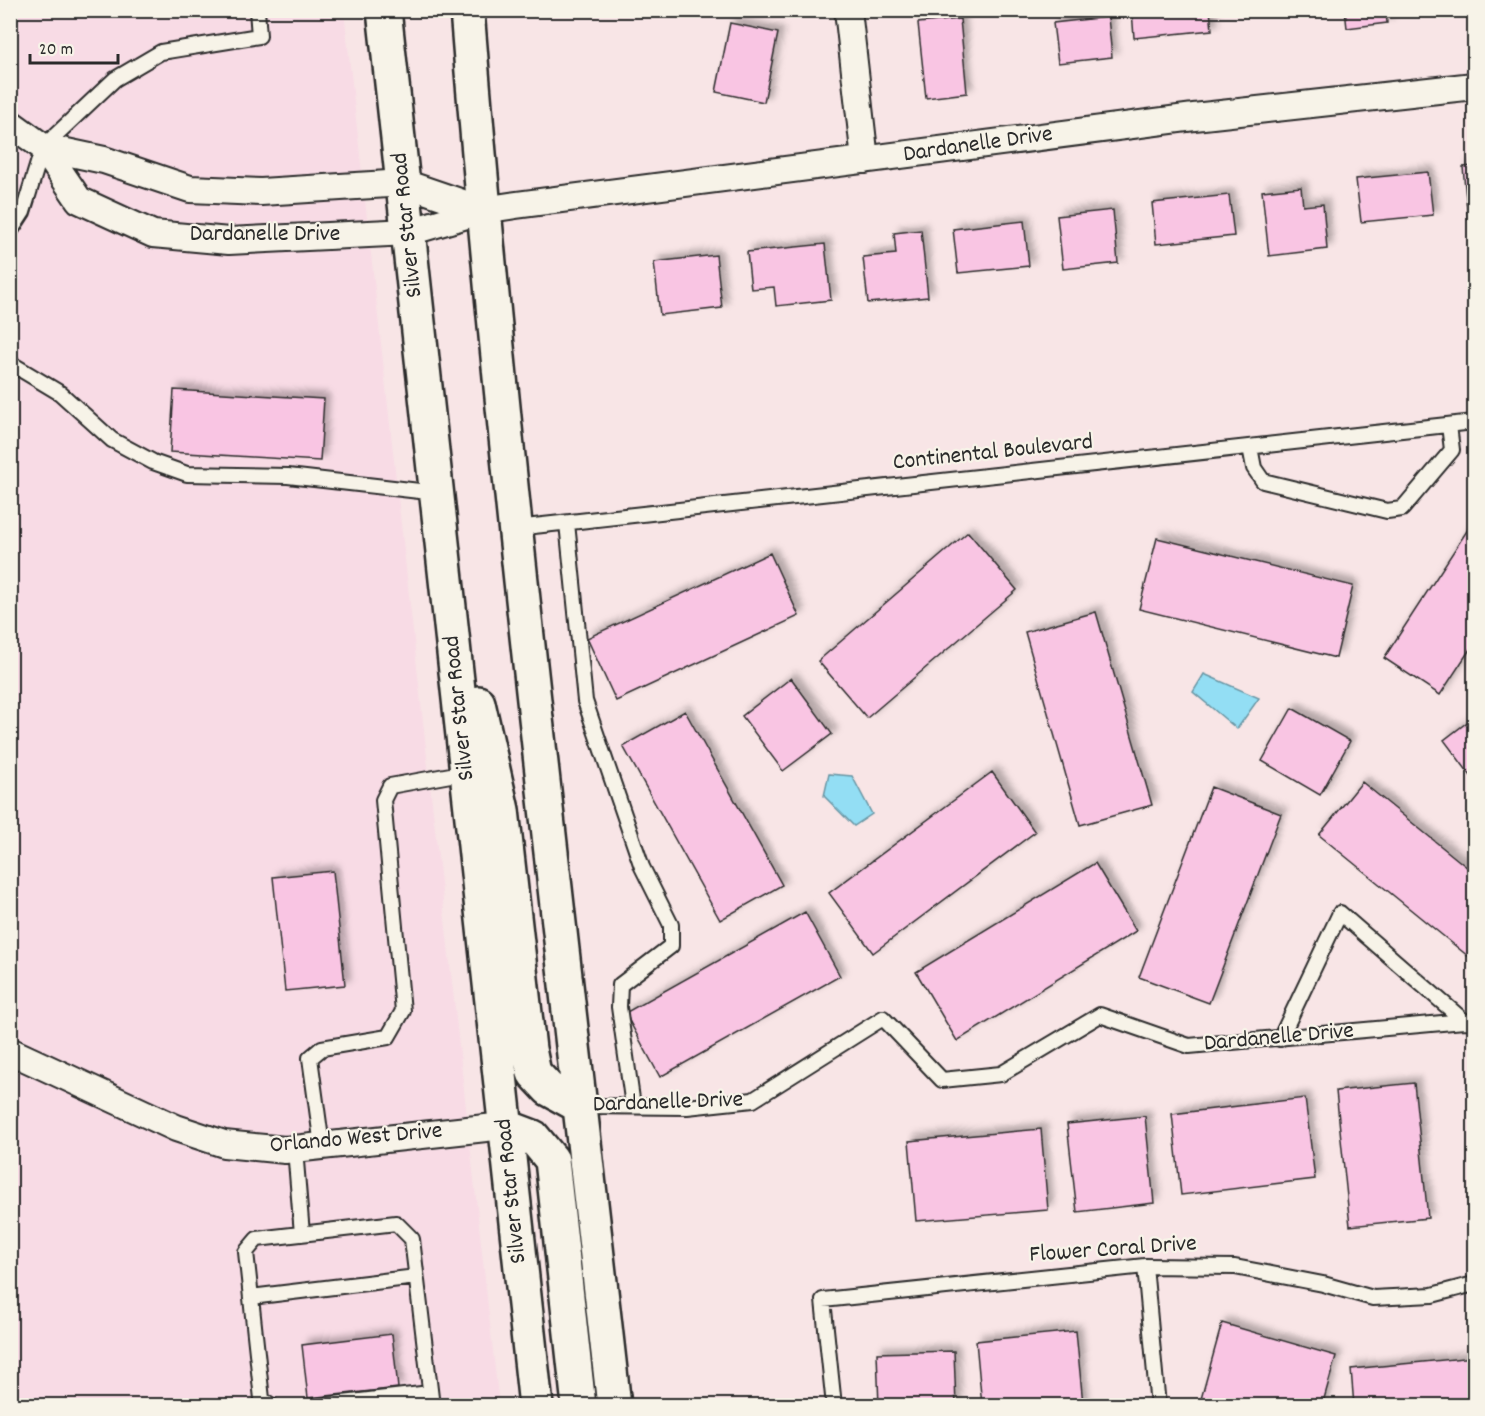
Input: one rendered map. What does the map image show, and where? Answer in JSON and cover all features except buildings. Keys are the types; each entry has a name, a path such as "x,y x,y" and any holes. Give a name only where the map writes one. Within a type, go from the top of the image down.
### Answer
{"main road":[{"name":"Silver Star Road","path":"384,10 536,1406"},
{"path":"467,10 483,210 516,528 614,1406"},
{"path":"442,543 502,810 529,1049 534,1073 549,1089 580,1106"},
{"path":"504,1126 533,1137 552,1160 579,1406"}],"street":[{"path":"848,10 865,160"},
{"name":"Dardanelle Drive","path":"10,123 43,147 79,200 153,234 229,241 409,232 483,210 1194,117 1474,86"},
{"name":"Dardanelle Drive","path":"43,147 104,160 190,189 261,192 404,183 483,210"},
{"name":"Orlando West Drive","path":"10,1051 176,1128 225,1144 285,1150 504,1126"}],"lane":[{"path":"10,232 23,212 43,147 115,79 161,52 258,36 257,10"},
{"path":"10,363 60,393 112,440 153,462 187,474 288,476 437,492"},
{"name":"Continental Boulevard","path":"516,528 1474,422"},
{"path":"1250,447 1254,468 1263,481 1387,511 1402,509 1452,450 1449,425"},
{"path":"567,523 585,701 642,867 671,925 671,946 620,985 619,1007 633,1107"},
{"path":"322,1146 310,1058 322,1048 388,1037 403,1011 383,800 390,786 467,772"},
{"path":"1280,1039 1340,913 1469,1021"},
{"name":"Dardanelle Drive","path":"580,1106 687,1107 753,1100 883,1018 942,1080 1001,1074 1100,1014 1189,1046 1469,1021"},
{"path":"295,1149 302,1234"},
{"path":"272,1406 262,1399 246,1252 257,1239 396,1222 412,1239 431,1399 317,1406"},
{"path":"1145,1266 1158,1406"},
{"name":"Flower Coral Drive","path":"834,1406 823,1300 1145,1266 1235,1267 1323,1284 1373,1298 1432,1296 1474,1284"},
{"path":"250,1298 416,1276"}],"shaded area":[{"path":"10,11 344,11 499,1405 11,1405"}],"water":[{"path":"1204,674 1259,698 1237,729 1193,692"},
{"path":"829,774 852,776 872,814 854,826 824,796"}]}
